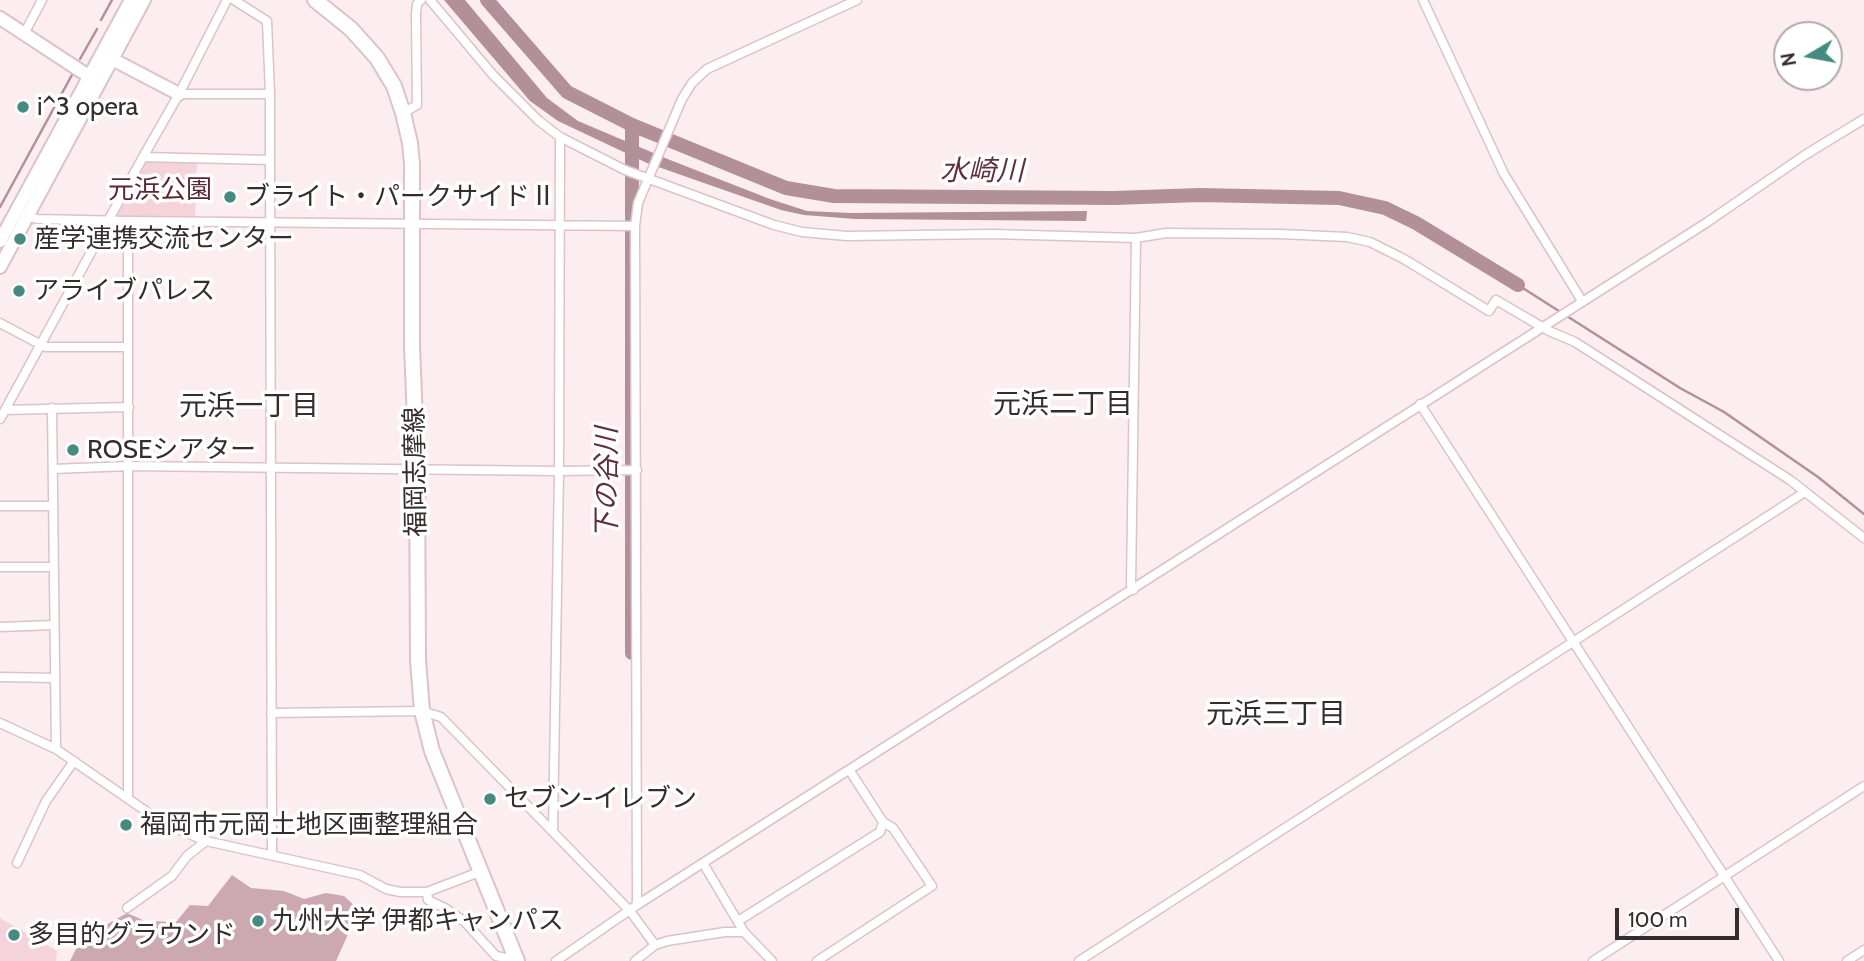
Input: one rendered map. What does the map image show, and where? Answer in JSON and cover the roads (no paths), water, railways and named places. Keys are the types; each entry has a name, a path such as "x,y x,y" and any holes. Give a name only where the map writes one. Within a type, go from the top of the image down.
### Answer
{"main road":[{"path":"0,267 28,216 131,0"},
{"path":"0,241 94,80 112,59 144,0"},
{"name":"福岡志摩線","path":"323,2 377,58 394,86 403,113 412,164 412,346 417,469 418,660 422,711 432,751 516,958"},
{"path":"0,18 94,80"},
{"path":"112,59 179,94"}],"street":[{"path":"24,34 42,0"},
{"path":"0,419 179,94 227,0"},
{"path":"234,0 267,21 271,222 272,854"},
{"path":"403,113 417,105 416,14 417,4 421,0"},
{"path":"430,0 492,75 539,121 561,137 625,170 648,176 774,225 847,236 993,234 1136,238 1166,233 1304,234 1347,237 1370,242 1404,259 1489,311 1496,300 1574,342 1805,492 1864,538"},
{"path":"633,908 637,470 632,226 648,176 682,99 692,83 707,69 857,0"},
{"path":"1423,0 1504,174 1582,301"},
{"path":"179,94 270,94"},
{"path":"556,961 633,908 1706,223 1805,155 1864,119"},
{"path":"553,830 561,137"},
{"path":"143,158 270,160"},
{"path":"28,216 37,219 108,221 632,226"},
{"path":"128,221 128,797"},
{"path":"1133,590 1136,238"},
{"path":"0,323 45,347 128,346"},
{"path":"1420,404 1779,961"},
{"path":"5,410 129,407"},
{"path":"52,408 56,749"},
{"path":"53,469 129,466 637,470"},
{"path":"1079,961 1805,492"},
{"path":"0,506 52,506"},
{"path":"0,567 52,567"},
{"path":"0,627 54,625"},
{"path":"0,677 55,678"},
{"path":"271,713 422,711 441,717 633,908 655,945"},
{"path":"0,723 56,749 163,823 206,841 360,875 386,889 414,893 427,892 481,871"},
{"path":"17,863 46,801 74,761"},
{"path":"817,961 932,886 893,828 883,822 850,771"},
{"path":"1593,961 1864,786"},
{"path":"738,921 880,832 883,822"},
{"path":"127,908 172,876 187,856 206,841"},
{"path":"703,863 744,932 772,961"},
{"path":"427,892 428,900 465,922 496,956 516,958"},
{"path":"635,961 655,945 667,941 725,932 744,932"},
{"path":"1847,961 1864,950"}],"waterway":[{"path":"101,20 112,0"},
{"name":"水崎川","path":"487,0 567,92 632,125 786,188 834,196 1114,198 1200,195 1339,198 1385,208 1416,223 1518,285"},
{"path":"80,59 97,29"},
{"path":"0,207 73,73"},
{"name":"下の谷川","path":"632,125 632,653"},
{"path":"1518,285 1680,388 1724,412 1818,477 1864,514"}],"place":[{"name":"i^3 opera","path":"23,107"},
{"name":"ブライト・パークサイドⅡ","path":"230,197"},
{"name":"産学連携交流センター","path":"20,239"},
{"name":"アライブパレス","path":"19,291"},
{"name":"ROSEシアター","path":"73,450"},
{"name":"セブン-イレブン","path":"490,799"},
{"name":"福岡市元岡土地区画整理組合","path":"126,825"},
{"name":"九州大学 伊都キャンパス","path":"258,921"},
{"name":"多目的グラウンド","path":"14,935"}],"district":[{"name":"元浜二丁目","path":"1063,405"},
{"name":"元浜一丁目","path":"249,407"},
{"name":"元浜三丁目","path":"1276,715"}],"park label":[{"name":"元浜公園","path":"160,190"}]}
